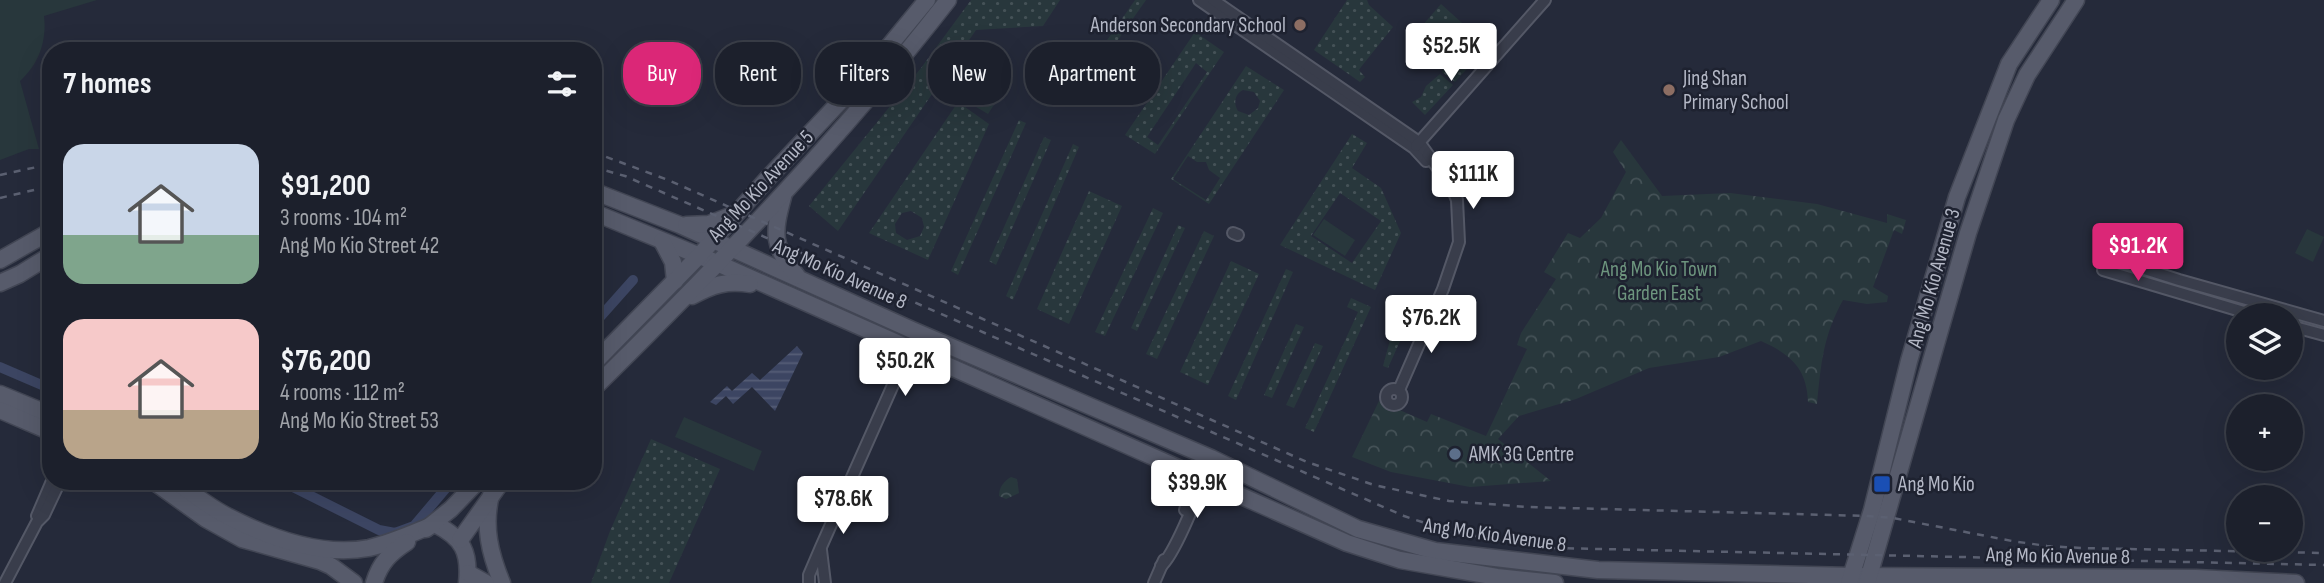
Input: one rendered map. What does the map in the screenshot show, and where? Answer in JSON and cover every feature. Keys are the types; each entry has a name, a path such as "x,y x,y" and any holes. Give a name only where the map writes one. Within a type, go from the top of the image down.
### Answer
{"main road":[{"name":"Ang Mo Kio Avenue 5","path":"602,354 714,240 867,73 927,0"},
{"name":"Ang Mo Kio Avenue 5","path":"602,380 681,302 783,194 882,83 948,0"},
{"name":"Ang Mo Kio Avenue 3","path":"1859,579 1872,510 1909,361 1957,197 2009,64 2051,0"},
{"name":"Ang Mo Kio Avenue 3","path":"1859,579 2006,120 2027,75 2076,0"},
{"path":"783,194 775,228 781,256 798,278"},
{"name":"Ang Mo Kio Avenue 8","path":"602,195 680,225 1200,454 1358,529 1435,551 1598,570 1859,579 2196,578 2296,583"},
{"path":"680,225 709,224 737,214"},
{"name":"Ang Mo Kio Avenue 8","path":"602,216 717,263 1347,543 1400,560 1497,577 1555,583"},
{"path":"0,260 42,236"},
{"path":"662,240 673,262 675,281"},
{"path":"0,283 42,261"},
{"path":"681,302 721,283 734,281 770,288"},
{"path":"0,394 42,411"},
{"path":"0,410 42,428"},
{"path":"1098,432 1108,427 1110,420 1106,413"},
{"path":"166,490 206,519 242,539 320,561 351,582 365,579 375,568 374,556 366,549"},
{"path":"188,490 229,517 283,540 331,551 366,549 435,524"},
{"path":"373,583 377,571 393,551 435,524 469,490"},
{"path":"460,540 495,490"},
{"path":"491,495 487,510 490,555 502,583"},
{"path":"435,524 460,540 466,555 467,578 486,583"}],"street":[{"path":"1199,0 1417,145"},
{"path":"1213,0 1417,145 1452,188 1457,201 1459,242 1443,289 1396,390"},
{"path":"1417,145 1545,0"},
{"path":"2108,257 2324,321"},
{"path":"2103,270 2226,307"},
{"path":"2303,329 2324,335"},
{"path":"809,583 809,575 909,349"},
{"path":"1161,566 1172,551 1193,505 1202,477 1200,454"},
{"path":"1154,583 1188,502 1184,470"},
{"path":"37,522 37,513 48,490"},
{"path":"5,583 56,490"},
{"path":"821,547 825,583"}],"green space":[{"path":"0,0 97,0 44,16 43,42 37,60 20,81 39,149 29,149 0,160"},
{"path":"971,0 1060,0 1043,26 976,30 968,42 940,42"},
{"path":"1135,0 1146,0 1116,42 1106,42"},
{"path":"1347,0 1367,0 1393,27 1359,70 1365,77 1360,82 1314,50"},
{"path":"1441,4 1471,31 1453,46 1440,69 1409,41"},
{"path":"1195,32 1224,52 1155,154 1125,135 1145,105 1160,105 1160,84","holes":["1196,63 1207,72 1158,145 1147,137"]},
{"path":"1475,32 1487,43 1485,49 1455,82 1442,72 1455,49"},
{"path":"928,58 928,100 838,231 809,206 891,105 914,105 914,77"},
{"path":"1246,66 1284,90 1209,204 1171,179","holes":["1243,90 1254,92 1260,101 1258,108 1249,115 1238,111 1235,102","1188,156 1197,162 1206,162 1209,170 1220,178 1206,200 1173,179"]},
{"path":"1440,74 1453,85 1425,115 1412,102 1421,97 1426,86"},
{"path":"956,105 962,105 989,124 928,260 869,233","holes":["911,211 922,218 924,227 920,236 907,240 896,233 895,224 902,213"]},
{"path":"973,105 994,105 988,114"},
{"path":"1019,120 1026,123 958,275 951,271"},
{"path":"1352,134 1367,143 1352,168 1381,188 1401,233 1375,290 1280,245","holes":["1340,193 1381,221 1352,263 1311,236"]},
{"path":"1044,137 1051,140 996,265 989,261"},
{"name":"Ang Mo Kio Town Garden East","path":"1621,140 1662,196 1730,193 1817,204 1887,223 1887,214 1906,220 1902,234 1894,230 1873,287 1888,296 1887,302 1867,304 1843,300 1836,313 1824,351 1817,404 1808,402 1804,380 1795,364 1780,351 1761,341 1719,357 1649,368 1576,399 1519,416 1498,439 1551,481 1470,487 1391,472 1352,457 1379,401 1427,422 1431,414 1486,436 1527,349 1517,345 1521,333 1556,279 1544,272 1568,233 1580,238 1601,218 1626,172 1613,152"},
{"path":"1073,144 1079,147 1013,300 1006,296"},
{"path":"1089,191 1122,206 1069,324 1037,309"},
{"path":"1153,208 1163,213 1105,336 1095,332"},
{"path":"1324,219 1355,240 1345,256 1313,235"},
{"path":"1178,225 1185,228 1137,331 1131,328"},
{"path":"2307,229 2324,237 2313,262 2295,253"},
{"path":"1204,231 1214,236 1157,359 1146,354"},
{"path":"1231,261 1259,274 1208,385 1180,372"},
{"path":"1286,269 1293,272 1236,400 1228,396"},
{"path":"1351,298 1371,307 1314,432 1305,428 1358,312 1347,307"},
{"path":"1296,324 1304,327 1272,398 1264,395"},
{"path":"1393,324 1405,330 1388,368 1383,366 1390,340 1396,334 1390,329"},
{"path":"1315,343 1323,346 1294,408 1286,405"},
{"path":"684,417 762,451 754,471 675,437"},
{"path":"651,439 720,469 669,583 591,583 610,531"},
{"path":"1011,477 1017,479 1019,493 1006,499 999,496 1000,490 1004,482"}],"water":[{"path":"797,346 803,353 775,411 752,387 733,404 726,396 716,405 710,402 727,386 732,391 752,373 760,380"}],"waterway":[{"path":"602,315 633,280"},
{"path":"0,367 42,385"},
{"path":"299,490 379,530 395,533 414,526 444,490"},
{"path":"345,513 349,518"}],"railway":[{"path":"602,155 668,180 1307,462 1374,485 1449,501 1528,507 1893,518 2047,546 2324,553"},
{"path":"0,175 42,166"},
{"path":"602,170 625,176 1404,516 1459,532 1554,548 2324,565"},
{"path":"0,198 42,188"}],"place":[{"name":"Anderson Secondary School","path":"1300,25"},
{"name":"Jing Shan Primary School","path":"1669,90"},
{"name":"AMK 3G Centre","path":"1455,454"},
{"name":"Ang Mo Kio","path":"1882,484"}]}
